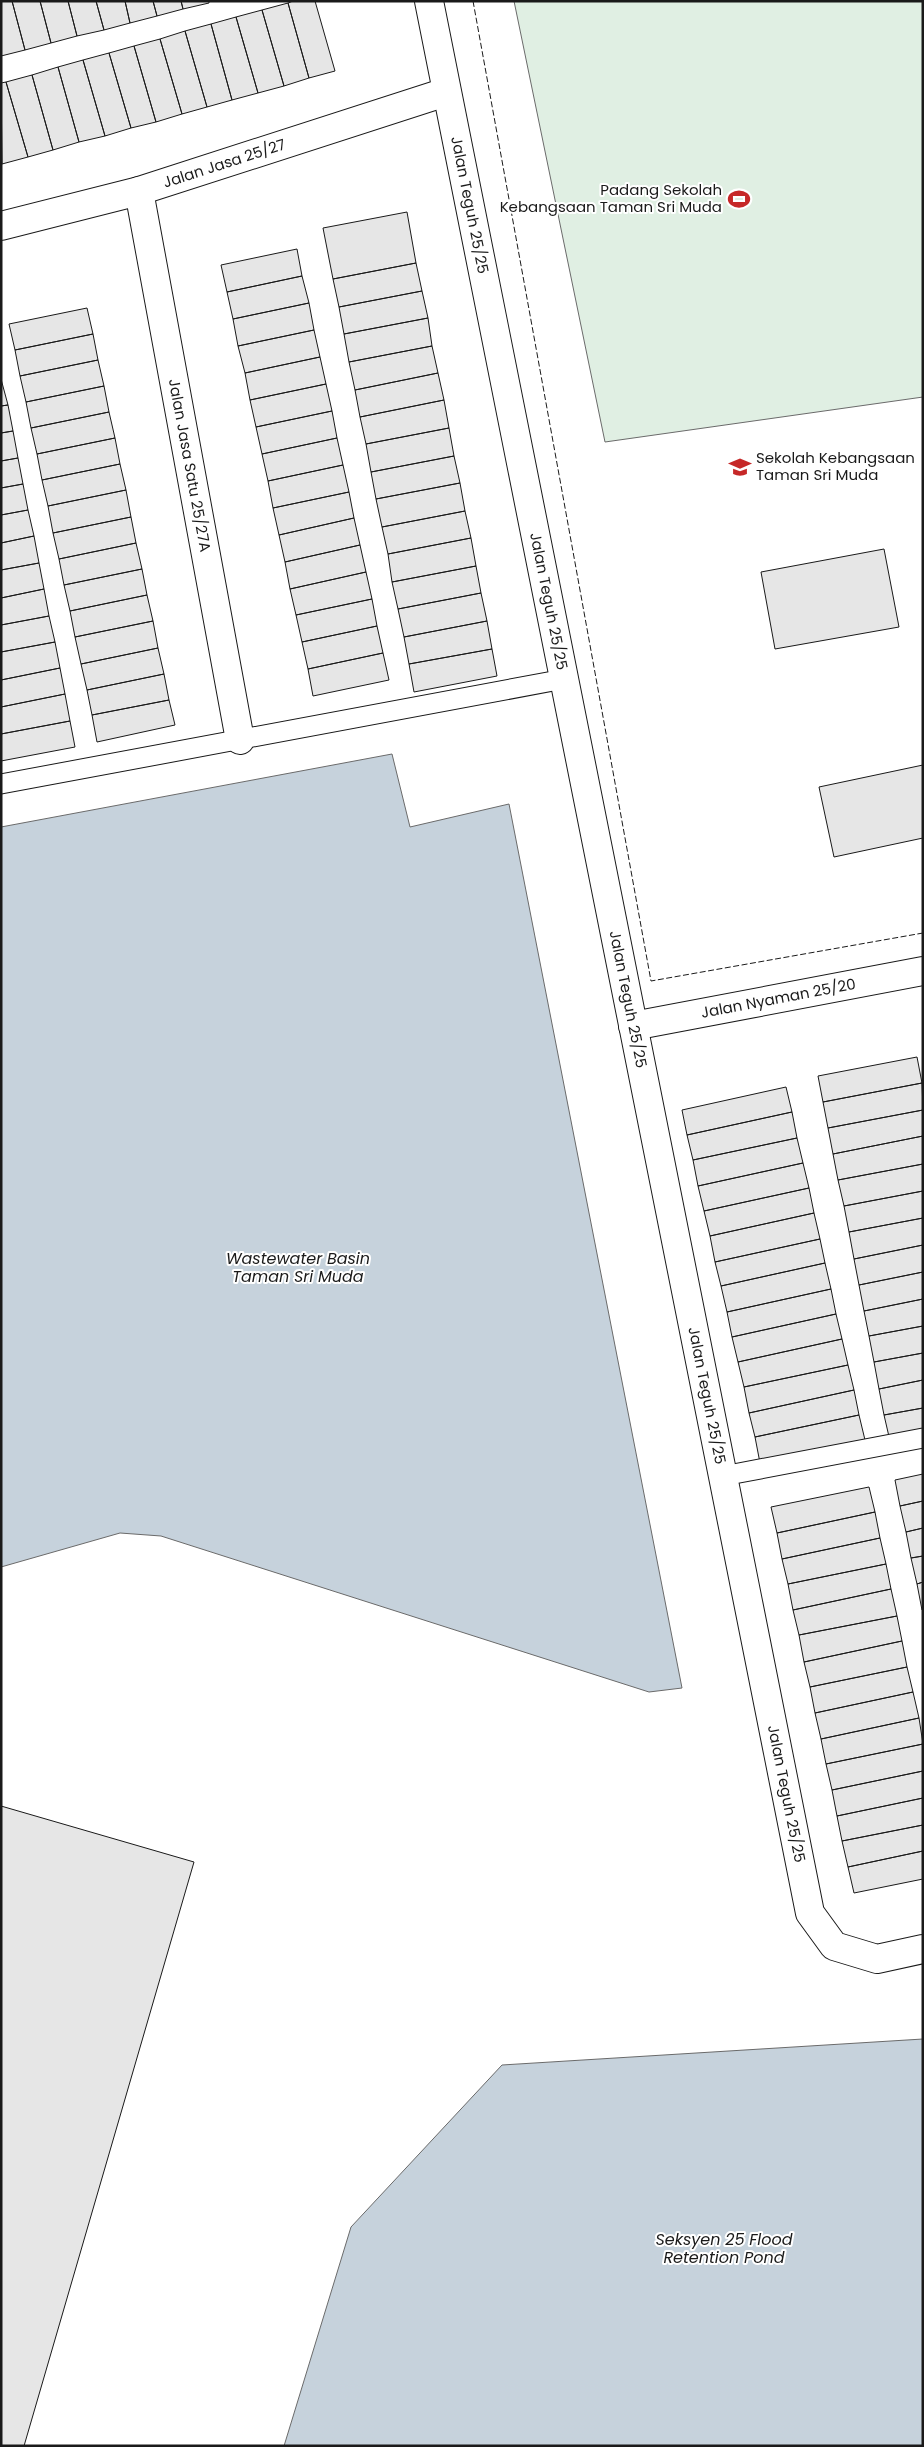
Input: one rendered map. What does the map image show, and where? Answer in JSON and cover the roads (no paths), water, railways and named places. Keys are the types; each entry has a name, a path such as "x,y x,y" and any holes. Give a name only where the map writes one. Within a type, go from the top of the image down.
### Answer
{"street":[{"name":"Jalan Teguh 25/25","path":"429,1 810,1913 834,1946 877,1959 923,1949"},
{"name":"Jalan Jasa 25/27","path":"1,226 139,190 446,92"},
{"name":"Jalan Jasa Satu 25/27A","path":"139,190 240,740"},
{"name":"Jalan Nyaman 25/20","path":"633,1026 923,971"}],"lane":[{"path":"1,784 564,679"},
{"path":"723,1476 923,1438"}],"water":[{"name":"Wastewater Basin Taman Sri Muda","path":"392,754 410,827 509,804 682,1688 649,1692 161,1536 120,1533 1,1567 1,827"},
{"name":"Seksyen 25 Flood Retention Pond","path":"923,2039 923,2446 284,2446 351,2227 502,2065"}],"place":[{"name":"Padang Sekolah Kebangsaan Taman Sri Muda","path":"739,199"},
{"name":"Sekolah Kebangsaan Taman Sri Muda","path":"740,467"}]}
